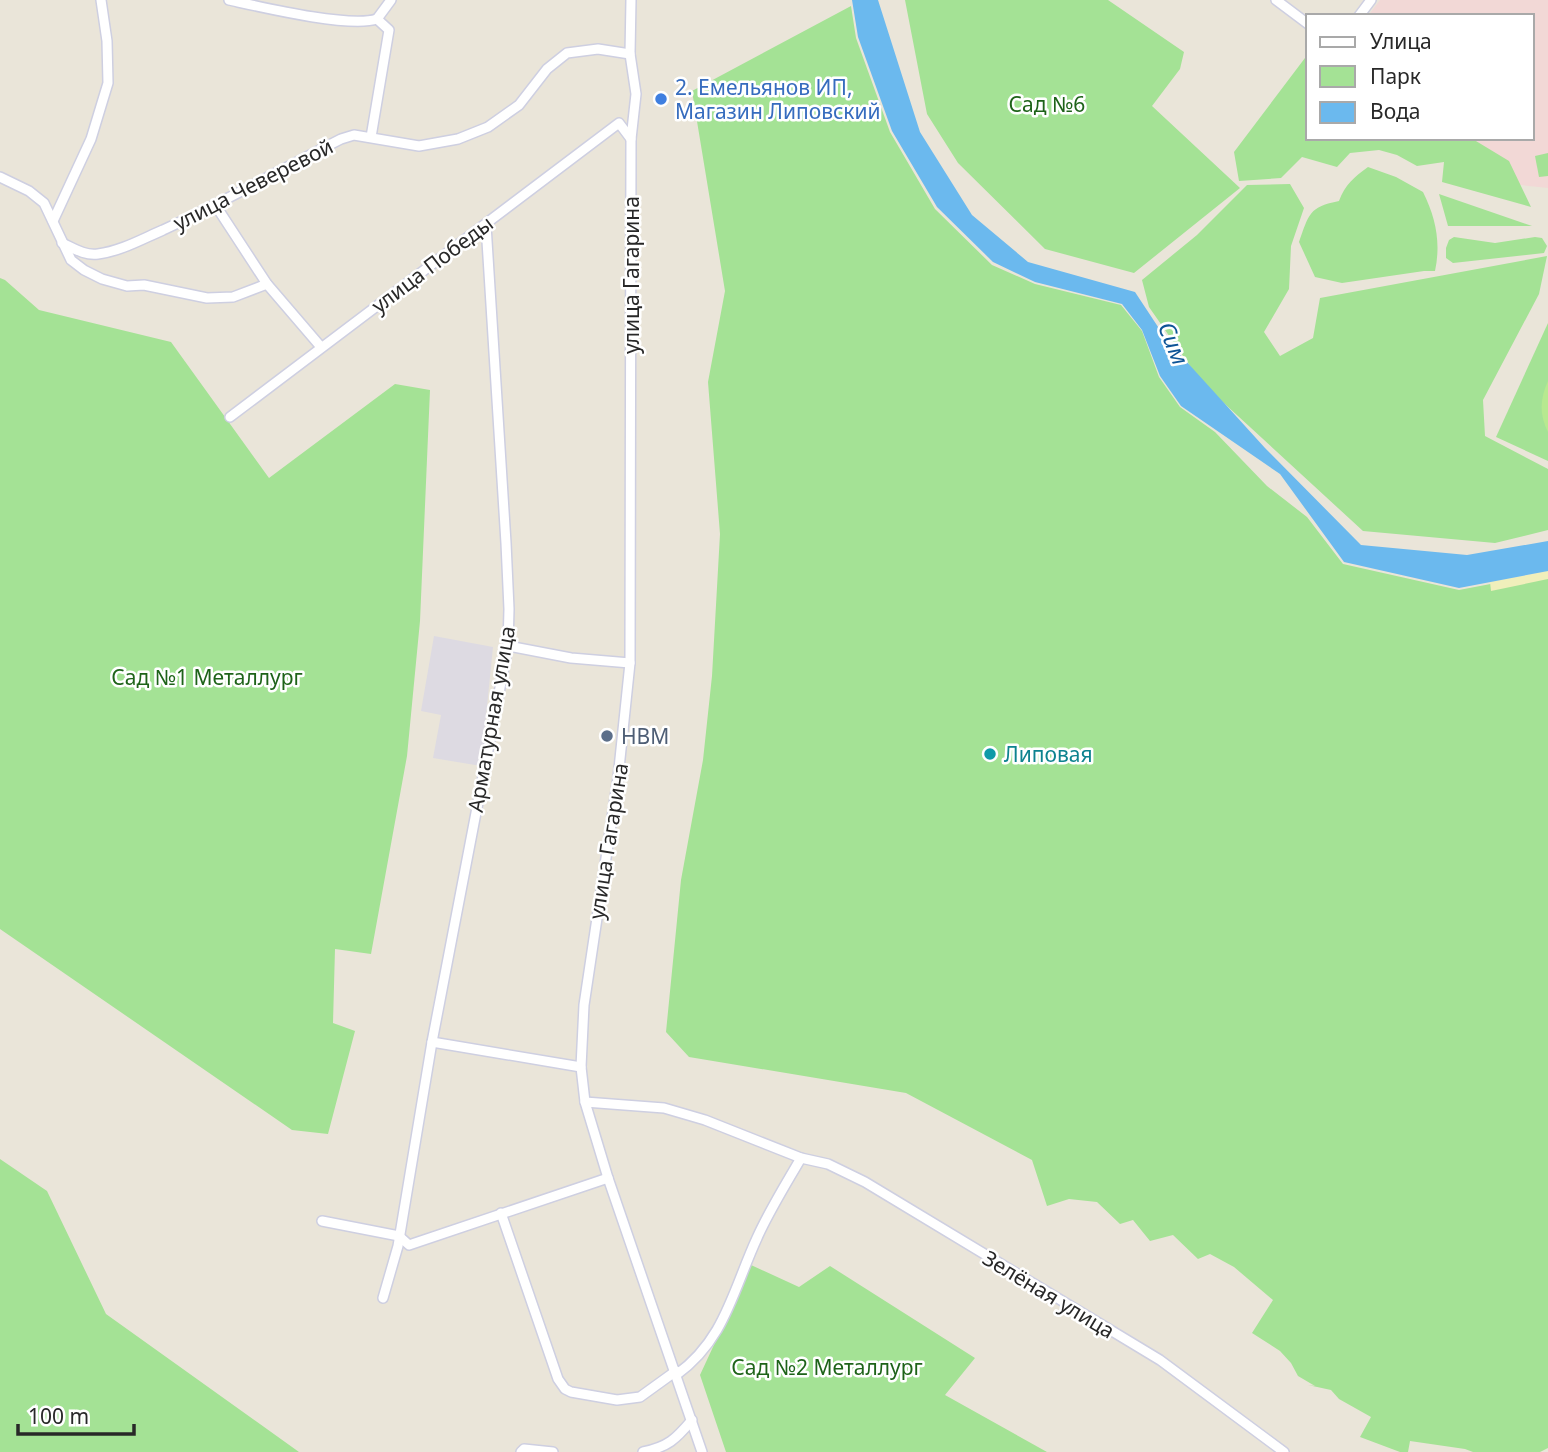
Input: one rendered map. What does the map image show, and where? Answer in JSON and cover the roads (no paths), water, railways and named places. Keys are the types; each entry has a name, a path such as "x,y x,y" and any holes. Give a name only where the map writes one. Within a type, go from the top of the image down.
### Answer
{"street":[{"path":"52,221 91,139 108,83 107,41 101,0"},
{"path":"229,0 329,19 366,23 377,19 391,0"},
{"name":"улица Гагарина","path":"631,0 630,54 636,94 631,139 630,663 621,756 584,1005 581,1067 585,1102 608,1178 702,1452"},
{"path":"1276,0 1306,22"},
{"path":"371,137 389,30 377,19"},
{"name":"улица Чеверевой","path":"62,243 94,255 119,250 216,206 341,139 354,135 419,146 458,139 488,127 519,105 547,69 567,53 598,49 630,54"},
{"name":"улица Победы","path":"230,417 619,123 631,139"},
{"path":"0,177 29,191 44,203 71,260 102,279 127,286 144,285 207,298 233,297 267,284"},
{"path":"216,206 267,284 321,347"},
{"name":"Арматурная улица","path":"383,1298 399,1236 432,1042 508,646 506,543 486,225"},
{"path":"508,646 571,658 630,663"},
{"path":"432,1042 581,1067"},
{"name":"Зелёная улица","path":"585,1102 664,1108 705,1120 801,1158 828,1164 865,1182 1160,1360 1284,1452"},
{"path":"501,1213 558,1379 565,1389 617,1399 640,1397 692,1364 716,1335 729,1310 739,1276 760,1231 801,1158"},
{"path":"322,1221 399,1236 410,1245 608,1178"},
{"path":"643,1452 662,1449 692,1420"},
{"path":"521,1452 524,1449 554,1452"}],"water":[{"path":"852,0 878,0 920,132 972,215 1028,262 1135,292 1166,339 1265,448 1361,545 1467,555 1548,541 1548,571 1459,588 1344,562 1280,474 1181,406 1160,376 1142,330 1122,304 1035,282 993,262 937,207 892,131 858,37"}],"place":[{"name":"2. Емельянов ИП, Магазин Липовский","path":"661,99"},
{"name":"НВМ","path":"607,736"},
{"name":"Липовая","path":"990,754"}],"park label":[{"name":"Сад №6","path":"1047,104"},
{"name":"Сад №1 Металлург","path":"207,677"},
{"name":"Сад №2 Металлург","path":"827,1367"}],"water label":[{"name":"Сим","path":"1174,343"}]}
